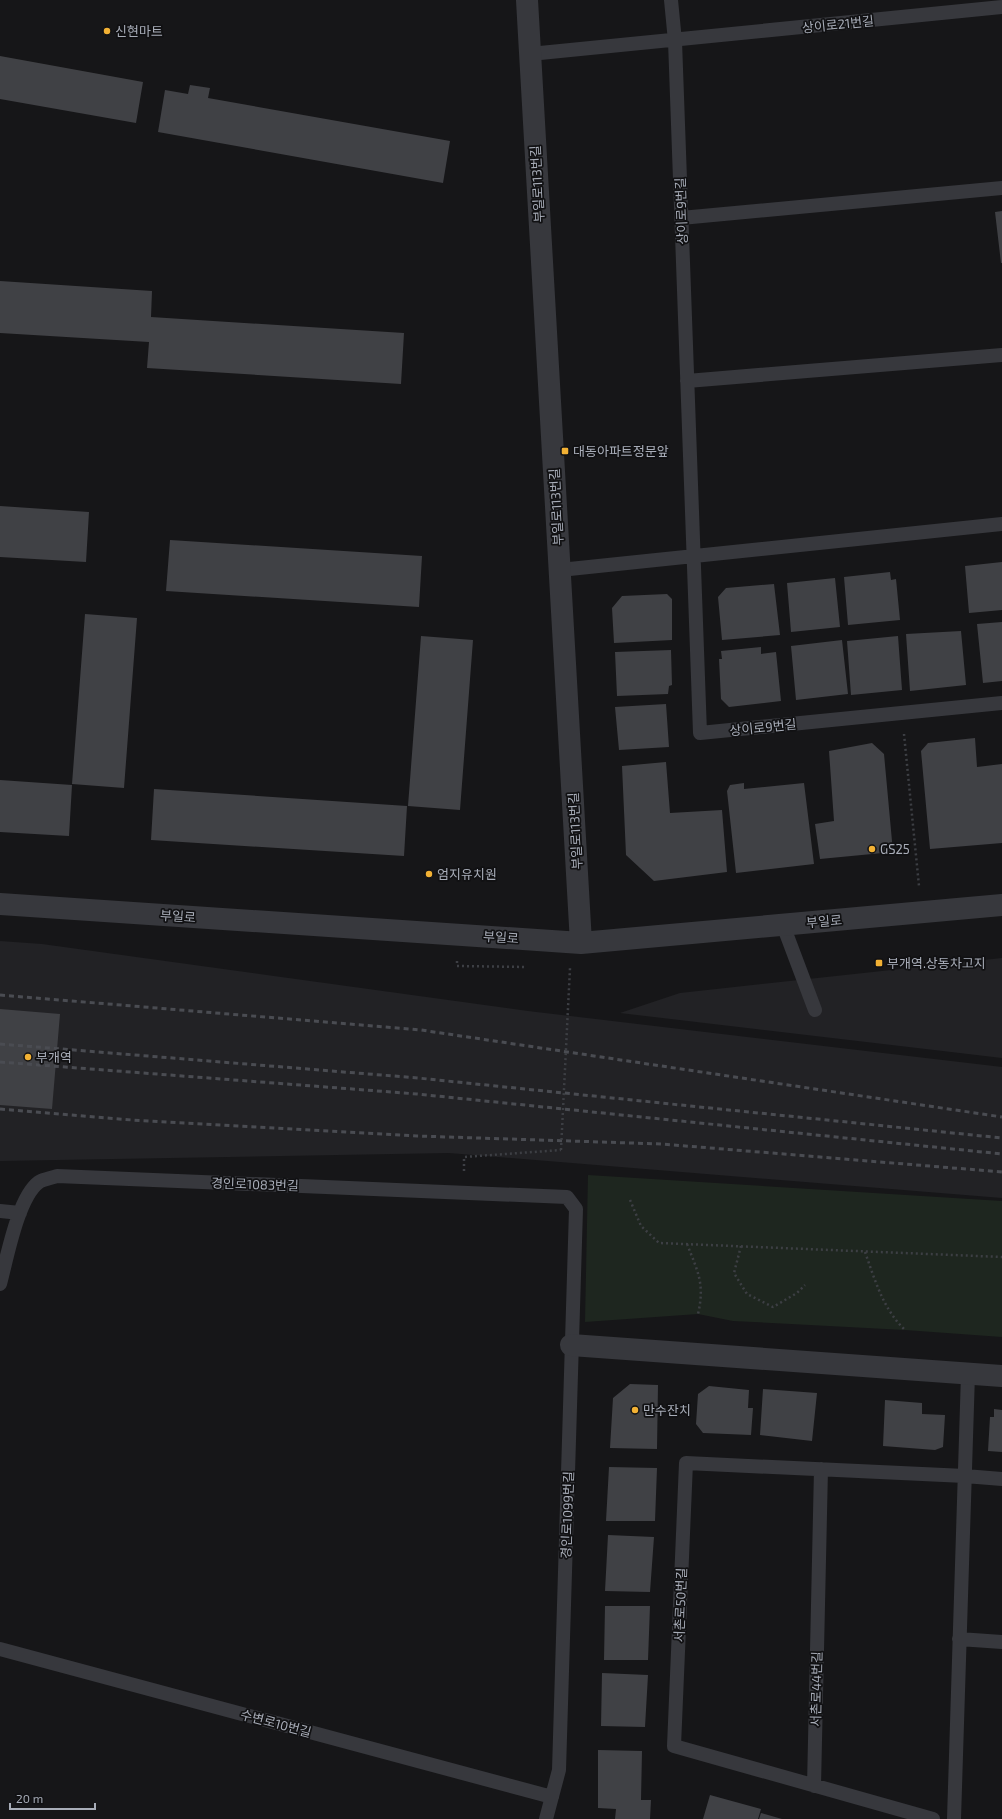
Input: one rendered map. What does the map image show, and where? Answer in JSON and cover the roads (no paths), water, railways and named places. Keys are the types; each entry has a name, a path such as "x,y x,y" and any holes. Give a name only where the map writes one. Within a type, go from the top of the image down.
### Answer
{"street":[{"name":"부일로113번길","path":"527,0 581,943"},
{"name":"부일로","path":"0,904 581,943 1002,905"},
{"path":"572,1345 1002,1376"}],"lane":[{"path":"671,0 675,41"},
{"name":"상이로21번길","path":"530,54 675,41 1002,7"},
{"name":"상이로9번길","path":"675,41 700,733 1002,703"},
{"path":"681,218 1002,188"},
{"path":"687,381 1002,355"},
{"path":"560,570 1002,524"},
{"path":"783,925 816,1010"},
{"name":"경인로1083번길","path":"0,1284 20,1213 28,1193 40,1182 57,1176 567,1197 576,1210"},
{"name":"경인로1099번길","path":"546,1819 559,1770 576,1210"},
{"path":"0,1211 20,1213"},
{"path":"954,1819 968,1374"},
{"name":"서촌로50번길","path":"814,1786 674,1746 686,1463 821,1469"},
{"path":"821,1469 1002,1479"},
{"name":"서촌로44번길","path":"814,1786 821,1469"},
{"path":"959,1639 1002,1642"},
{"name":"수변로10번길","path":"0,1649 552,1797"},
{"path":"814,1786 933,1819"}],"railway":[{"path":"0,995 421,1030 1002,1117"},
{"path":"0,1044 418,1078 1002,1138"},
{"path":"0,1062 417,1094 1002,1154"},
{"path":"0,1109 132,1120 417,1136 662,1144 1002,1172"}],"place":[{"name":"신현마트","path":"107,31"},
{"name":"대동아파트정문앞","path":"565,451"},
{"name":"GS25","path":"872,849"},
{"name":"엄지유치원","path":"429,874"},
{"name":"부개역.상동차고지","path":"879,963"},
{"name":"부개역","path":"28,1057"},
{"name":"만수잔치","path":"635,1410"}]}
